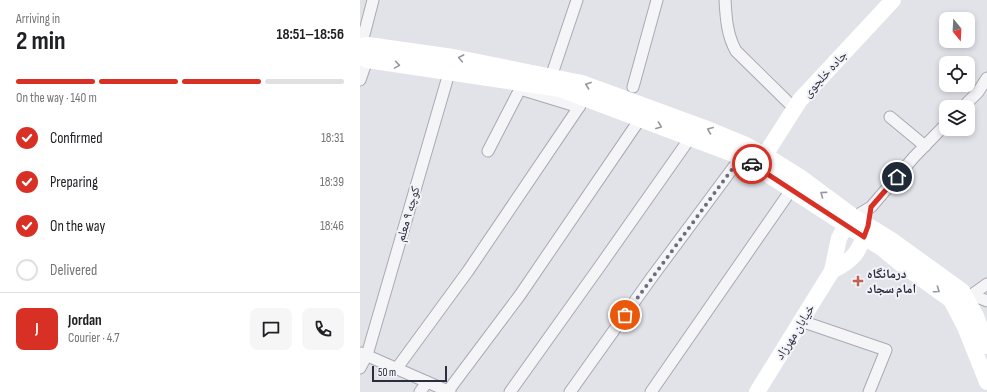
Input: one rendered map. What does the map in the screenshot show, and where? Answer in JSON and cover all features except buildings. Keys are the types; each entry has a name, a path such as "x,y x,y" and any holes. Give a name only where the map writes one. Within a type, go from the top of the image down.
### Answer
{"main road":[{"name":"جاده خلجوی","path":"765,155 800,100 893,0"},
{"path":"850,221 800,177 746,145 702,127 590,86 453,57 368,45 362,52 449,73 560,89 581,102 640,119 741,157 791,190 850,221 866,232 883,250 951,300 965,327 987,382"},
{"path":"832,271 839,238 850,221"},
{"path":"832,271 852,258 866,232"},
{"path":"866,232 890,239 969,297 987,346"},
{"name":"خیابان مهرزاد","path":"757,392 832,271"}],"street":[{"path":"360,80 362,52 372,0"},
{"path":"551,77 577,0"},
{"path":"634,87 657,0"},
{"path":"725,0 726,23 730,42 736,51 795,109"},
{"name":"کوچه ۹ معلم","path":"360,368 449,73"},
{"path":"970,100 985,85"},
{"path":"397,368 468,271 581,102 520,90 488,151"},
{"path":"890,117 925,146"},
{"path":"363,354 449,392 520,295 640,119"},
{"path":"850,221 871,207 939,131"},
{"path":"510,392 690,138"},
{"path":"570,392 652,277 741,157"},
{"path":"651,392 791,190"},
{"path":"866,232 871,207"},
{"path":"969,297 987,284"},
{"path":"969,297 987,301"},
{"path":"802,321 886,350 869,392"},
{"path":"420,392 427,382"}],"way so far":[{"path":"625,315 741,157 752,164"}],"place":[{"name":"درمانگاه امام سجاد","path":"858,281"}],"route":[{"path":"752,164 864,237 868,226 871,207 897,177"}]}
